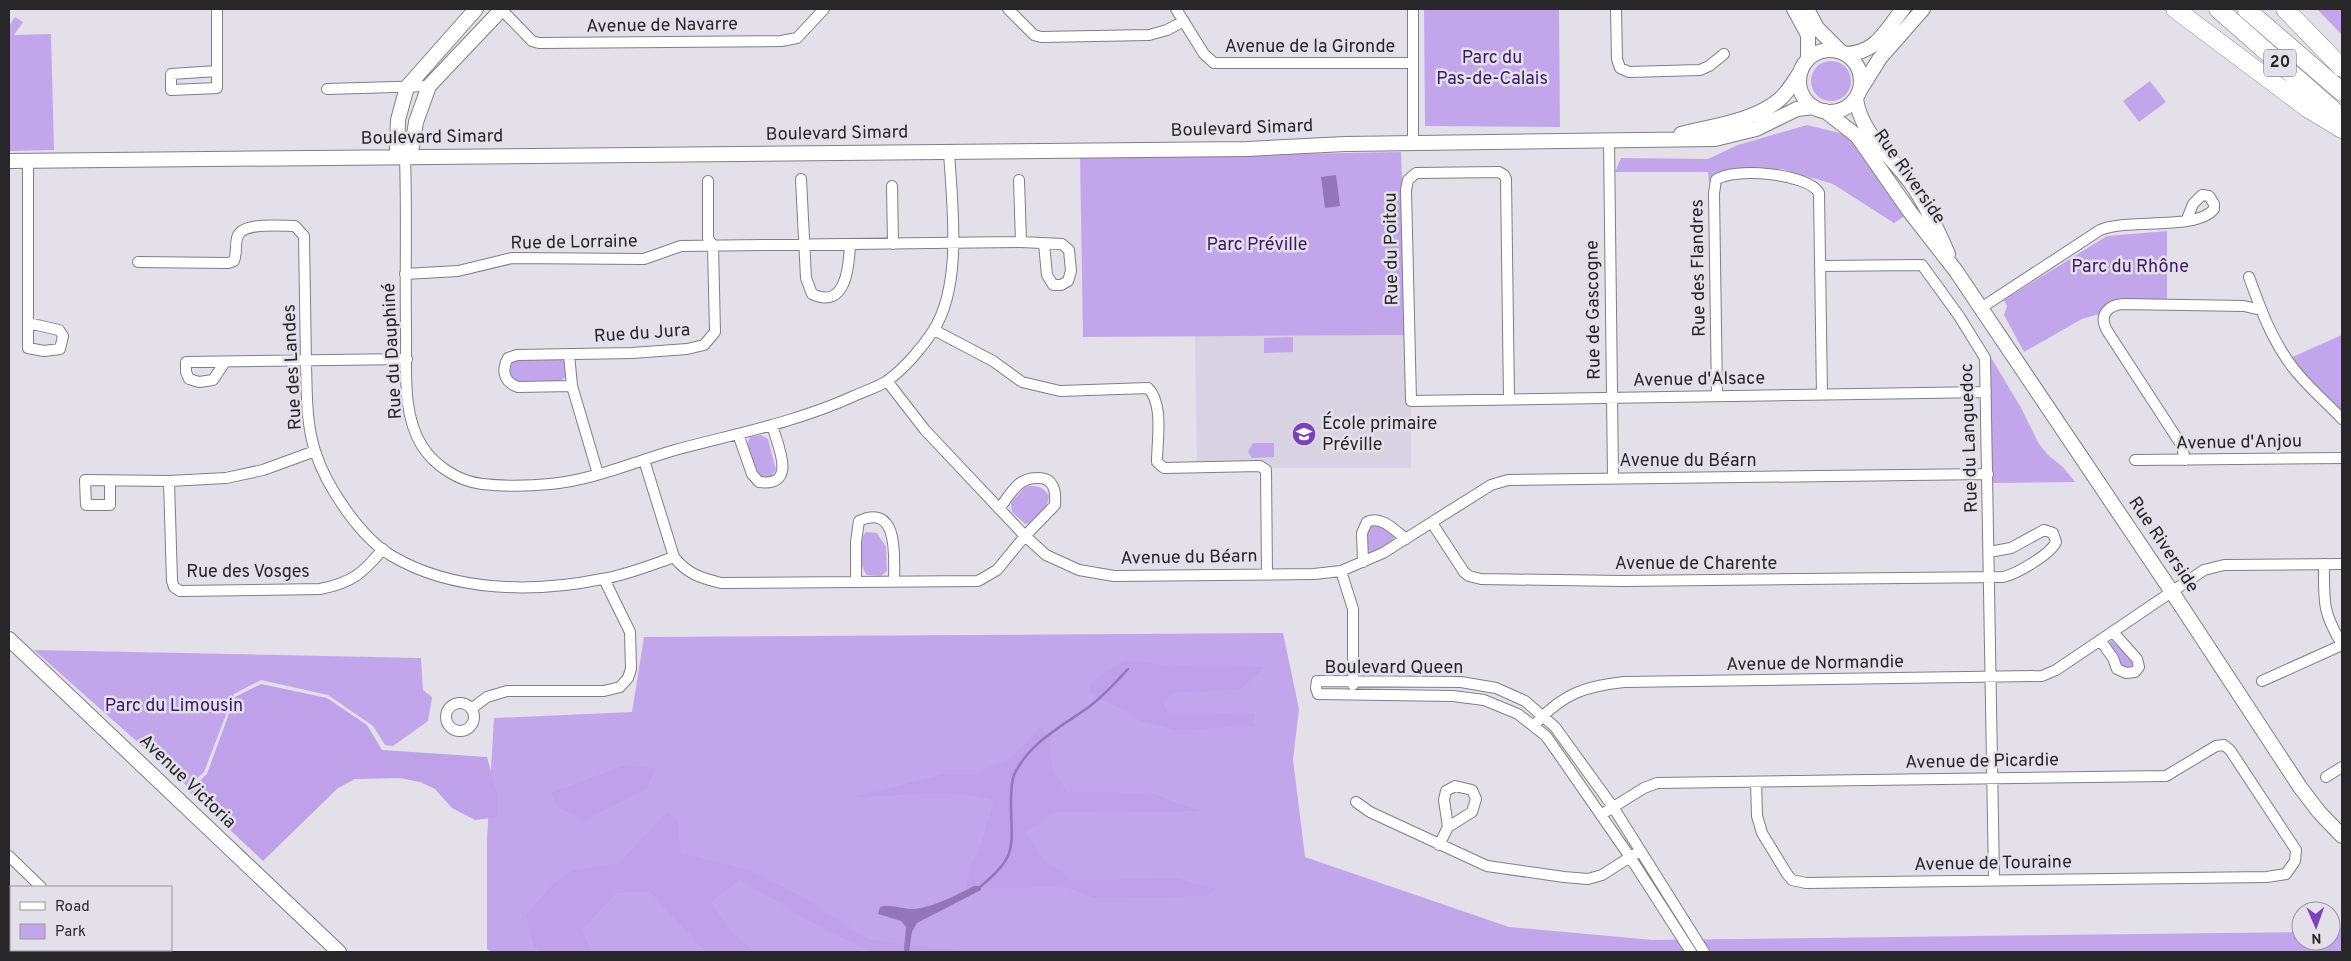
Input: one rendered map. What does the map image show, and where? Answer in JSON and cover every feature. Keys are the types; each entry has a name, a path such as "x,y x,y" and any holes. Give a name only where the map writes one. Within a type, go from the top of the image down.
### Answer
{"highway":[{"path":"2175,9 2307,108 2342,129"},
{"name":"20","path":"2218,9 2342,118"},
{"name":"20","path":"2246,9 2342,92"},
{"path":"2286,9 2342,68"}],"main road":[{"path":"476,9 407,87 398,120 397,150 405,157 412,147 416,122 430,86 501,9"},
{"path":"1794,9 1808,35 1806,63 1801,77 1802,89 1806,99 1819,109 1843,110 1858,95 1880,58 1923,9"},
{"path":"1807,9 1817,28 1843,54 1853,60 1858,70 1858,95"},
{"path":"1806,63 1823,51 1843,54 1859,53 1872,46 1902,9"},
{"name":"Boulevard Simard","path":"1666,138 1739,118 1770,106 1786,93 1806,63"},
{"name":"Rue Riverside","path":"1858,95 1863,124 1892,158 1919,195 1956,271"},
{"name":"Boulevard Simard","path":"9,161 1247,149 1413,143 1608,141 1666,138 1716,139 1734,136 1769,124 1797,109 1819,109"},
{"name":"Rue Riverside","path":"1819,109 1848,127 1860,139 1910,212 1956,271 2172,592 2300,787 2319,812 2342,836"},
{"name":"Avenue Victoria","path":"9,639 339,952"}],"street":[{"path":"216,9 217,71"},
{"name":"Avenue de Navarre","path":"501,9 532,41 539,43 781,40 797,38 824,9"},
{"path":"1008,9 1034,35 1042,37 1150,35 1167,30 1184,21"},
{"name":"Avenue de la Gironde","path":"1176,9 1204,54 1214,63 1413,63"},
{"path":"1413,9 1413,143"},
{"path":"1616,9 1617,59 1620,68 1629,72 1700,70 1709,66 1724,54"},
{"path":"327,89 430,86"},
{"name":"Rue de Gascogne","path":"1608,141 1613,478"},
{"name":"Rue du Dauphiné","path":"405,157 407,359 409,411 414,430 434,461 454,475 481,484 550,484 598,474 772,425 839,403 887,381 909,360 934,330 945,303 950,277 953,242 949,152"},
{"path":"28,160 28,323"},
{"name":"Rue du Poitou","path":"1411,400 1406,190 1412,176 1422,172 1499,172 1504,174 1506,179 1509,398"},
{"name":"Rue des Flandres","path":"1717,396 1714,193 1716,180 1728,174 1779,175 1811,185 1819,192 1822,395"},
{"path":"801,180 806,278 812,294 822,299 832,296 841,289 849,269 850,244"},
{"path":"1019,180 1021,242"},
{"name":"Rue du Jura","path":"572,386 518,387 510,384 505,378 504,366 508,358 517,354 632,353 687,349 704,345 715,332 713,246 708,238 708,181"},
{"path":"892,186 893,244"},
{"path":"1982,308 2105,228 2176,222 2187,219"},
{"name":"Rue des Landes","path":"138,262 228,263 234,261 237,255 236,239 239,232 248,226 295,226 304,236 308,418 315,451 334,494 362,528 391,555 420,570 456,581 506,587 569,585 604,579 674,557"},
{"name":"Rue de Lorraine","path":"405,274 458,271 512,258 644,259 681,246 953,242 1044,244"},
{"name":"Rue du Languedoc","path":"1820,266 1922,265 1982,352 1986,365 1994,879"},
{"path":"2249,277 2261,310 2279,347 2294,369 2342,419"},
{"path":"2185,460 2182,446 2106,329 2104,314 2112,306 2123,304 2244,306 2261,310"},
{"path":"934,330 993,361 1022,382 1060,391 1148,388 1154,394 1157,408 1157,462 1164,468 1260,466 1266,470 1268,481 1267,574"},
{"name":"Rue du Jura","path":"569,354 572,386 598,474"},
{"path":"225,362 407,359"},
{"name":"Avenue du Béarn","path":"887,381 925,430 1025,536 1046,555 1079,570 1114,576 1314,574 1341,571 1363,562 1406,539 1471,497 1500,482 1519,479 1988,474"},
{"name":"Avenue d'Alsace","path":"1411,400 1986,392"},
{"path":"738,434 752,474 759,482 770,484 781,476 784,468 772,425"},
{"path":"110,482 226,478 263,470 315,451"},
{"name":"Avenue d'Anjou","path":"2135,460 2342,458"},
{"path":"644,460 674,557 682,567 698,578 721,583 978,580 997,570 1025,536 1055,505 1056,493 1052,483 1044,477 1030,478 1020,483 999,509"},
{"name":"Rue des Vosges","path":"169,481 172,581 174,587 180,591 320,589 338,586 364,571 383,549"},
{"path":"856,582 856,542 859,522 867,518 882,520 889,528 895,542 894,582"},
{"path":"1363,562 1362,533 1367,522 1378,520 1384,522 1406,539"},
{"name":"Avenue de Charente","path":"1432,523 1464,572 1469,576 1481,579 1623,581 1989,576"},
{"path":"1989,552 2011,548 2044,530 2049,530 2055,537 2056,542 2054,547 2017,572 2002,576 1989,576"},
{"path":"2262,681 2302,665 2342,645 2331,625 2325,608 2324,564"},
{"name":"Avenue de Normandie","path":"1533,726 1542,716 1569,695 1594,686 1624,682 2046,676 2200,572 2219,566 2342,564"},
{"path":"1341,571 1353,610 1353,694"},
{"path":"471,709 487,697 507,691 604,691 620,687 628,678 631,670 630,632 604,579"},
{"path":"2100,640 2117,669 2126,673 2135,672 2139,667 2137,659 2113,632"},
{"name":"Boulevard Queen","path":"1695,937 1688,948 1602,814 1546,736 1518,714 1484,700 1453,696 1318,694 1317,682 1354,680 1461,682 1496,688 1525,701 1555,727 1613,807 1640,851 1695,937 1704,952"},
{"name":"Avenue de Picardie","path":"1602,814 1657,783 2166,776 2216,746 2224,745 2230,750 2296,850 2295,861"},
{"path":"2326,777 2342,767"},
{"name":"Avenue de Touraine","path":"1756,782 1759,824 1771,850 1792,880 1806,883 1994,879 2267,877 2286,874 2295,861"},
{"path":"1356,802 1370,812 1487,866 1578,879 1602,875 1640,851"},
{"path":"1439,844 1448,827"},
{"path":"9,856 40,886"}],"shaded area":[{"path":"1336,175 1340,206 1325,208 1321,177"},
{"name":"École primaire Préville","path":"1407,335 1411,401 1411,468 1197,468 1195,336"},
{"path":"1124,660 1166,665 1265,667 1241,689 1173,693 1163,702 1168,714 1254,713 1254,726 1176,730 1141,721 1090,692 1091,682"},
{"path":"261,684 327,698 367,725 382,750 487,757 498,798 498,817 475,820 452,808 435,789 420,782 400,778 355,779 338,788 263,861 189,791 207,774 235,697"},
{"path":"1040,727 1050,739 1052,768 1067,792 1151,793 1199,811 1057,812 1025,832 1042,858 1072,880 1179,879 1216,889 1206,896 1095,898 1065,887 966,888 971,864 980,847 994,801 979,797 944,794 856,797 943,774 975,774 1012,757"},
{"path":"625,765 655,769 647,788 583,822 557,806 551,793"},
{"path":"667,812 677,818 681,853 753,871 807,899 869,940 973,952 871,952 817,926 740,879 711,902 728,928 754,952 706,952 649,891 616,893 582,930 592,952 540,952 533,944 526,915 553,884 573,870 619,863"},
{"path":"974,886 981,886 981,890 917,923 912,932 909,952 905,952 904,949 906,927 901,921 878,914 880,907 884,906 915,909 931,905"}],"green space":[{"name":"Parc du Pas-de-Calais","path":"1424,9 1559,9 1560,127 1425,126"},
{"path":"2317,9 2342,9 2342,35"},
{"path":"15,17 23,22 14,35 51,34 54,150 9,151 9,26"},
{"path":"1835,61 1842,64 1848,70 1851,81 1850,89 1842,98 1835,101 1827,101 1820,98 1812,89 1811,77 1814,70 1823,62"},
{"path":"2150,81 2166,102 2139,122 2123,101"},
{"path":"1807,125 1848,135 1905,216 1894,223 1833,184 1782,169 1724,170 1714,174 1709,183 1708,172 1615,172 1621,158 1708,159 1738,145"},
{"name":"Parc Préville","path":"1401,152 1407,335 1083,337 1080,158"},
{"name":"Parc du Rhône","path":"2167,231 2167,302 2107,303 2099,314 2082,319 2024,352 2004,315 2007,306 2004,300 2107,236"},
{"path":"2342,335 2342,414 2290,358"},
{"path":"1293,337 1293,352 1264,353 1264,338"},
{"path":"1990,356 2020,406 2039,444 2048,455 2063,467 2075,482 1992,483"},
{"path":"517,359 562,360 565,362 567,376 560,381 519,383 513,380 510,371 512,363"},
{"path":"761,435 768,439 776,470 771,476 763,478 759,475 750,459 748,447 750,437"},
{"path":"1253,443 1274,443 1274,457 1252,458 1248,452"},
{"path":"1030,486 1041,488 1049,496 1042,514 1034,521 1025,524 1012,512 1011,503 1024,488"},
{"path":"1374,524 1381,525 1394,535 1393,542 1372,553 1367,550 1366,529"},
{"path":"866,532 877,533 886,547 887,571 881,576 867,575 862,566 861,547 863,536"},
{"path":"1283,633 1299,709 1293,759 1305,857 1509,927 1653,940 2291,932 2291,951 2341,951 2342,927 2342,952 491,952 487,949 487,839 494,718 632,712 644,637"},
{"path":"2111,640 2134,662 2134,666 2130,669 2121,666 2117,655 2109,644"},
{"name":"Parc du Limousin","path":"34,650 421,658 423,690 432,697 428,721 393,746 385,745 373,726 328,695 261,680 234,694 204,772 188,787"}],"waterway":[{"path":"981,886 1002,866 1010,849 1012,840 1012,785 1014,775 1020,764 1036,745 1097,700 1128,669"}],"place":[{"name":"École primaire Préville","path":"1304,434"}]}
